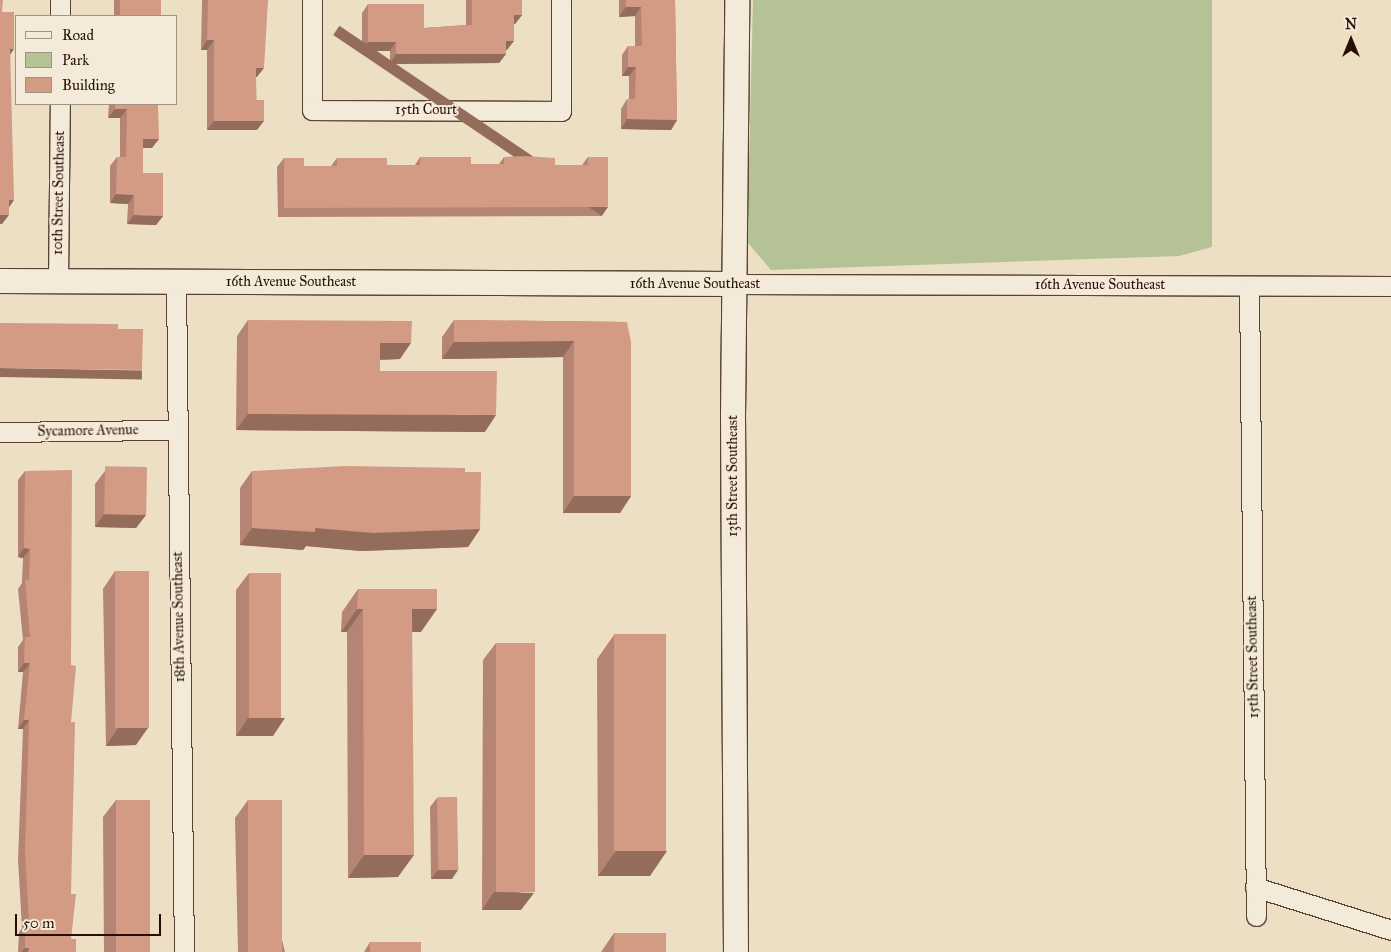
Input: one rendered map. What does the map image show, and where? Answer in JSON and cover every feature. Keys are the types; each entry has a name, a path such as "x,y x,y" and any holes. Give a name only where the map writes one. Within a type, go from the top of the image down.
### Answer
{"street":[{"path":"60,0 60,15"},
{"name":"15th Court","path":"312,0 312,110 562,111 561,0"},
{"name":"13th Street Southeast","path":"736,952 733,284 737,0"},
{"name":"10th Street Southeast","path":"58,282 60,105"},
{"name":"16th Avenue Southeast","path":"0,281 1391,286"},
{"name":"18th Avenue Southeast","path":"176,282 176,430 184,952"},
{"name":"15th Street Southeast","path":"1249,286 1256,916"},
{"name":"Sycamore Avenue","path":"0,432 176,430"},
{"path":"1255,887 1391,930"}],"green space":[{"path":"753,0 1212,0 1212,247 1179,256 771,270 747,242"}],"building":[{"path":"0,0 3,0 2,12 14,12 14,49 10,48 14,200 9,200 9,215 0,215"},
{"path":"120,0 161,0 161,15 120,15"},
{"path":"208,0 268,0 264,68 256,68 256,100 264,100 264,121 214,121 214,40 207,40"},
{"path":"472,0 522,0 522,15 514,15 514,41 506,41 506,54 396,54 396,42 368,42 368,4 424,4 424,28 472,25"},
{"path":"626,0 675,0 677,120 627,119 627,99 635,99 636,67 628,67 628,46 642,46 641,7 626,7"},
{"path":"115,105 158,105 159,139 143,139 143,173 163,173 163,216 134,215 134,195 116,194 117,157 126,157 127,109 115,109"},
{"path":"420,157 471,157 471,164 504,164 504,157 555,158 555,165 588,165 588,157 608,157 608,207 284,208 284,158 304,158 304,166 337,166 337,158 387,158 387,165 420,165"},
{"path":"248,320 412,321 411,343 380,343 380,371 497,371 496,415 248,414"},
{"path":"454,320 627,322 631,342 631,496 574,496 574,341 454,342"},
{"path":"0,323 118,324 118,329 143,329 142,370 0,368"},
{"path":"105,466 147,467 146,515 104,514"},
{"path":"345,466 465,468 465,472 481,472 480,529 373,533 315,528 315,532 252,528 252,471"},
{"path":"72,470 71,665 76,666 71,722 75,722 71,894 76,894 71,939 76,939 76,952 29,952 29,948 25,948 25,923 29,923 25,851 29,720 24,720 30,663 24,663 25,637 30,637 25,580 29,580 30,549 24,548 25,471"},
{"path":"115,571 149,571 149,728 115,728"},
{"path":"249,573 281,573 281,718 249,718"},
{"path":"358,589 437,589 437,609 412,609 414,855 364,855 363,609 357,609"},
{"path":"614,634 666,634 666,851 614,851"},
{"path":"496,643 535,643 535,892 496,892"},
{"path":"437,797 457,797 458,870 438,870"},
{"path":"116,800 150,800 150,952 116,952"},
{"path":"248,800 282,800 282,952 248,952"},
{"path":"614,933 666,933 666,952 614,952"},
{"path":"370,942 421,942 421,952 370,952"}]}
